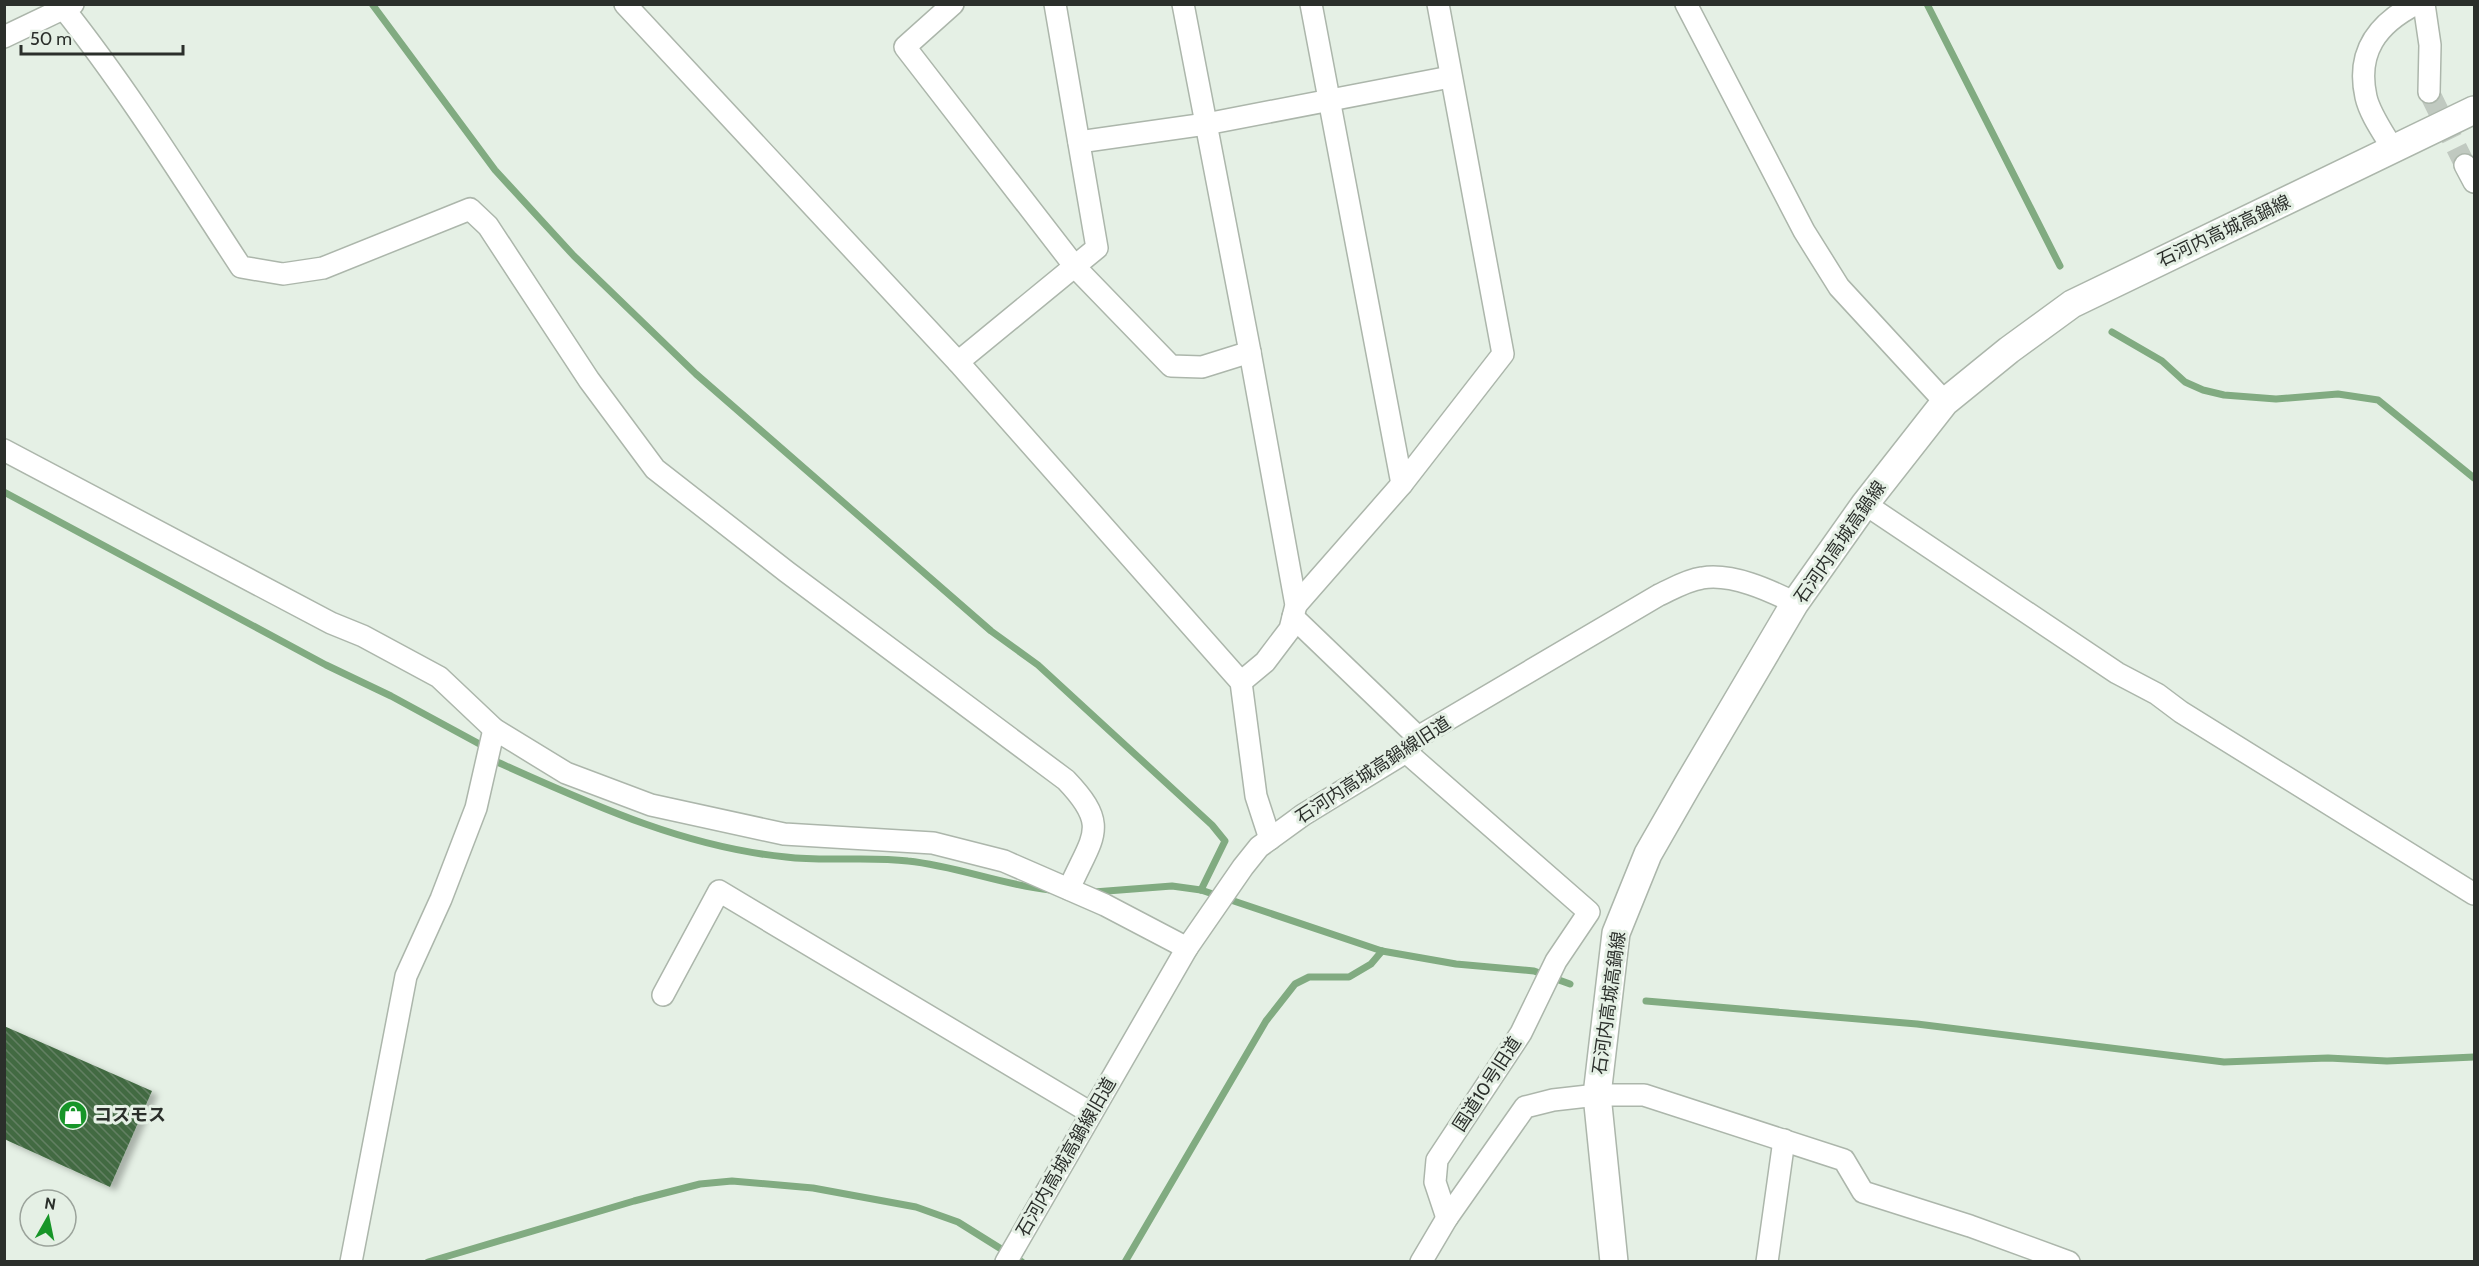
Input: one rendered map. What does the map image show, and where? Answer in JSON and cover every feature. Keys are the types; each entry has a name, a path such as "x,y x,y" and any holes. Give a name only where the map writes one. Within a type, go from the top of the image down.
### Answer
{"main road":[{"name":"石河内高城高鍋線","path":"1614,1262 1597,1095 1616,933 1648,854 1795,603 1864,504 1945,402 2009,350 2072,304 2394,151 2475,110"}],"street":[{"path":"624,4 958,362 1241,682 1256,795 1270,839"},
{"path":"953,4 905,47 1076,268 1171,366 1202,367 1251,352"},
{"path":"958,362 1098,248 1055,4"},
{"path":"1183,4 1251,352 1294,611 1290,629 1265,662 1241,682"},
{"path":"1311,4 1402,484"},
{"path":"1294,611 1402,484 1503,354 1438,4"},
{"path":"1686,4 1793,210 1839,287 1945,402"},
{"path":"2394,151 2366,98 2364,67 2370,41 2398,14 2416,4"},
{"path":"2424,4 2430,45 2429,92"},
{"path":"4,37 68,7 164,148 241,267 283,274 323,268 470,209 488,226 589,380 655,469 787,572 1066,780 1087,802 1093,815 1095,830 1069,890"},
{"path":"1079,142 1206,124 1450,77"},
{"path":"4,450 331,623 363,636 439,677 494,729 566,773 651,805 784,834 933,843 1004,861 1069,890 1186,948"},
{"path":"1864,504 2117,673 2157,694 2201,725 2475,894"},
{"name":"石河内高城高鍋線旧道","path":"1006,1262 1186,948 1243,867 1270,839 1303,814 1412,745 1659,595 1681,585 1703,577 1757,584 1795,603"},
{"path":"1294,611 1412,745"},
{"path":"351,1262 406,976 441,899 476,808 494,729"},
{"name":"国道10号旧道","path":"1412,745 1590,912 1556,961 1521,1033 1437,1160 1435,1182 1447,1218"},
{"path":"663,995 718,891 1091,1113"},
{"path":"1421,1262 1447,1218 1525,1107 1597,1095 1644,1095 1844,1160 1863,1192 1970,1226 2069,1262"},
{"path":"1767,1262 1784,1140"}],"building":[{"name":"コスモス","path":"4,1026 152,1091 110,1187 4,1139"}],"waterway":[{"path":"372,4 495,170 574,256 696,374 991,631 1038,665 1212,825 1225,841 1201,890"},
{"path":"1927,4 2060,266"},
{"path":"2112,332 2162,361 2185,382 2203,390 2224,395 2276,399 2338,394 2378,400 2474,478"},
{"path":"4,492 326,665 391,696 485,747 495,761 637,821 710,844 747,852 816,859 878,859 926,863 1032,888 1050,890"},
{"path":"1094,892 1172,886 1201,890 1382,951 1456,964 1534,971 1570,984"},
{"path":"1125,1262 1266,1021 1295,984 1309,977 1349,977 1371,964 1382,951"},
{"path":"1646,1001 1917,1024 2224,1062 2328,1058 2387,1061 2474,1057"},
{"path":"428,1262 634,1201 700,1184 732,1181 813,1188 916,1207 958,1222 1022,1262"}],"tunnel":[{"path":"2429,92 2465,165"}],"place":[{"name":"コスモス","path":"73,1115"}]}
